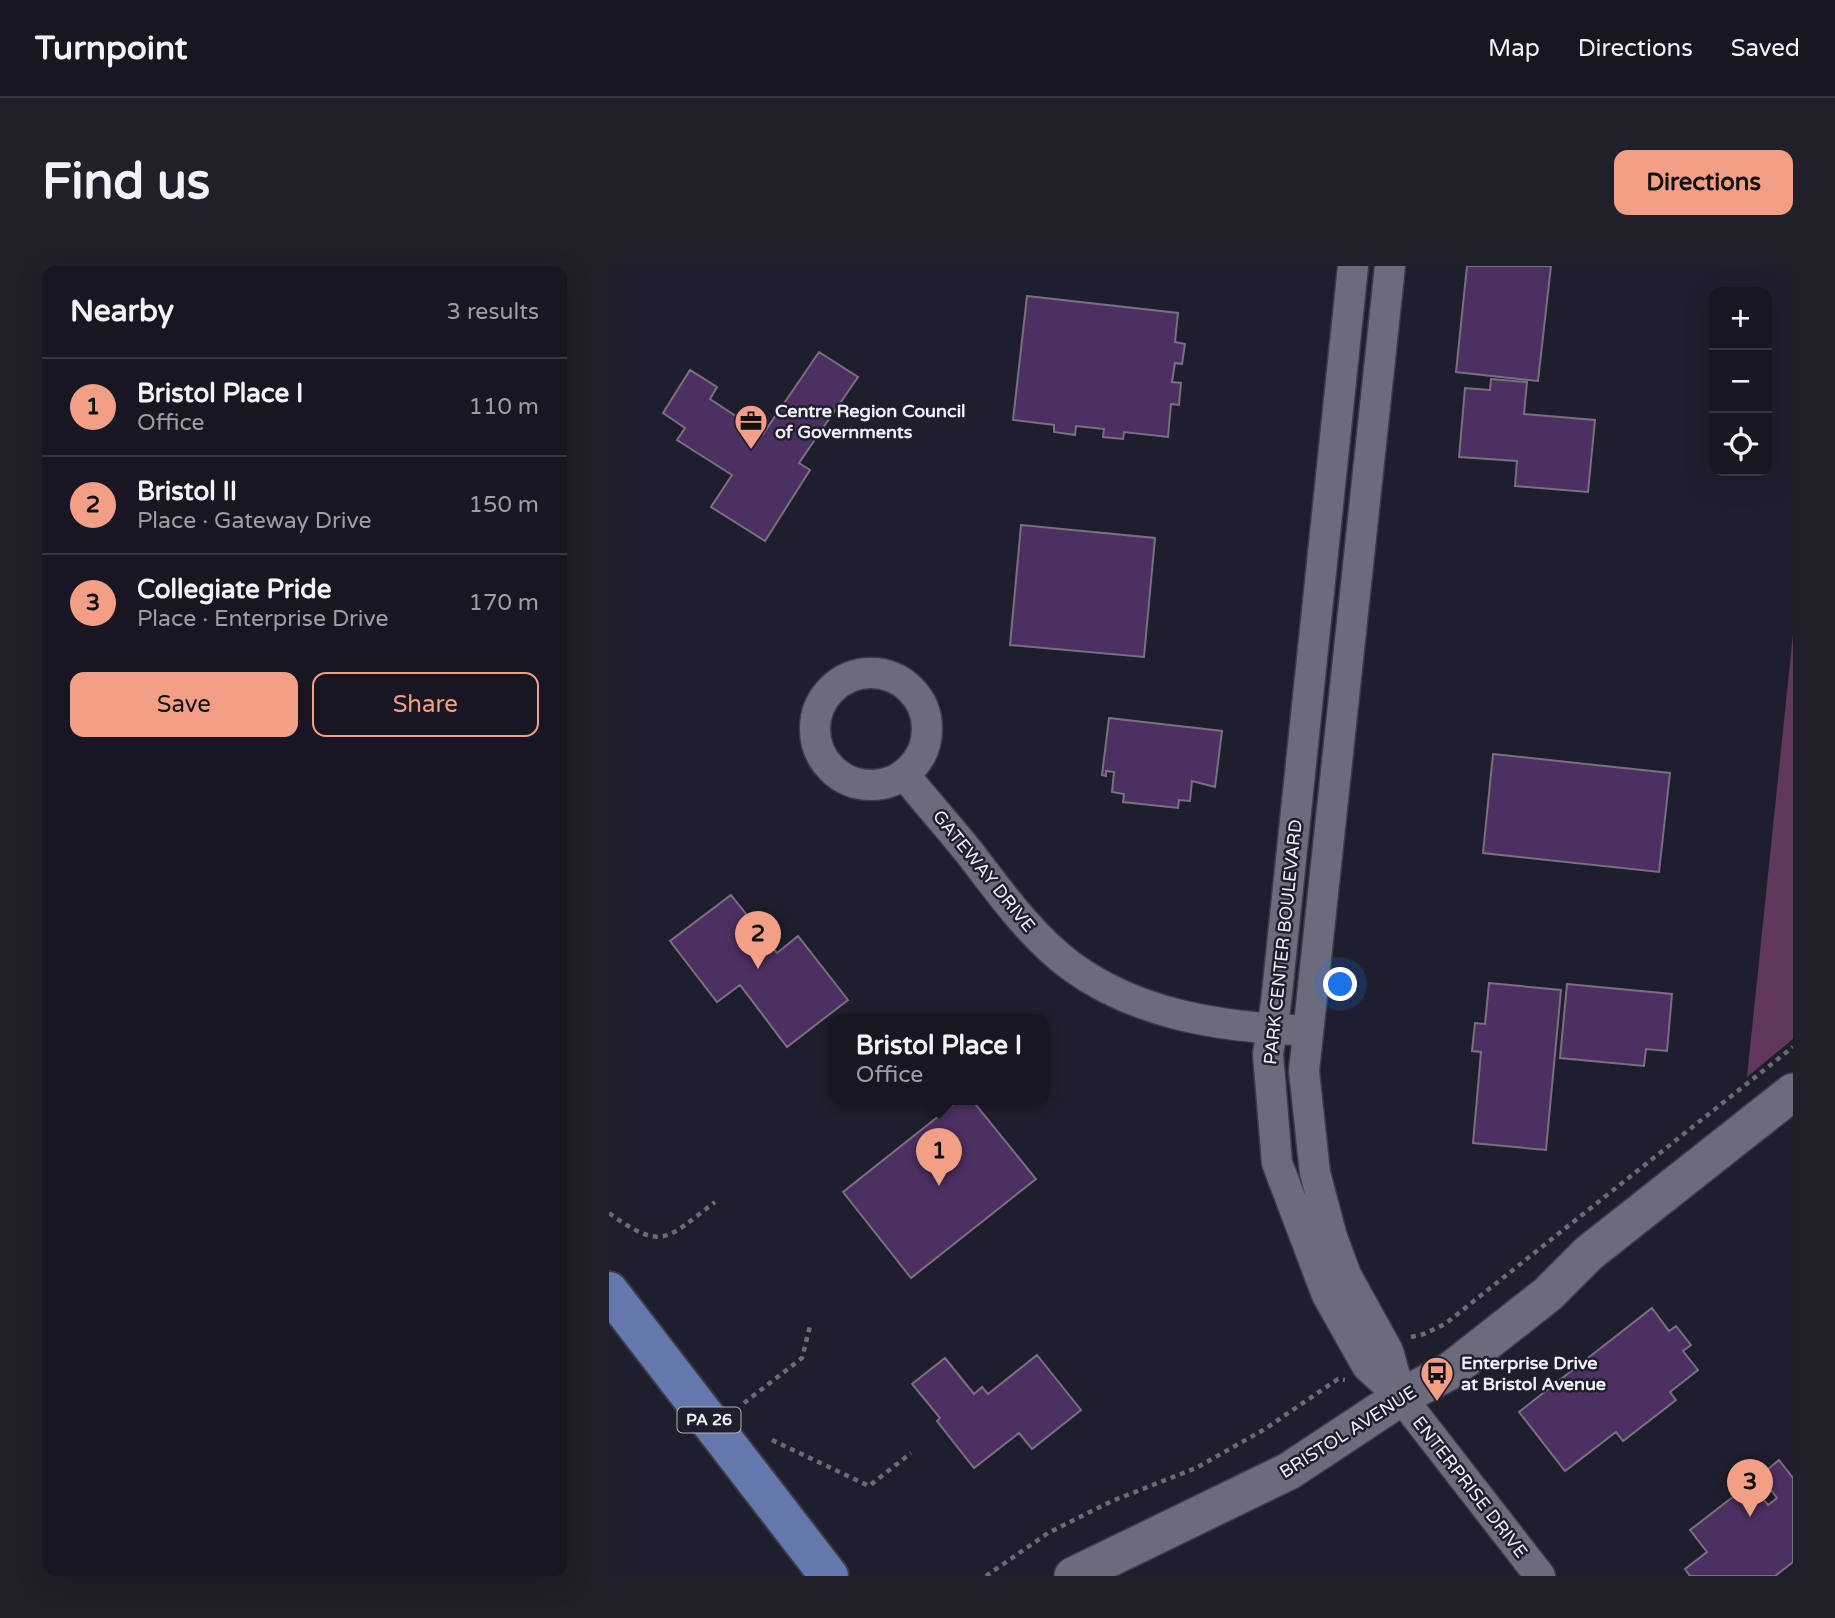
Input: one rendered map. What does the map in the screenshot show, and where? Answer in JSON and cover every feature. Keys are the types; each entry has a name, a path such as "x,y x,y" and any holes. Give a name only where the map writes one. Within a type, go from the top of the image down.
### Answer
{"main road":[{"name":"PA 26","path":"609,1291 829,1576"}],"street":[{"name":"PARK CENTER BOULEVARD","path":"1353,266 1268,1054 1272,1130 1281,1179 1327,1295 1367,1366 1401,1397"},
{"name":"PARK CENTER BOULEVARD","path":"1390,266 1304,1072 1315,1173 1332,1237 1346,1275 1388,1352 1401,1397"},
{"name":"GATEWAY DRIVE","path":"904,774 1028,928 1072,967 1102,986 1171,1013 1208,1022 1307,1030"},
{"name":"BRISTOL AVENUE","path":"1073,1576 1289,1471 1401,1397 1450,1371 1548,1294 1589,1253 1793,1092"},
{"name":"ENTERPRISE DRIVE","path":"1401,1397 1540,1576"}],"path":[{"path":"1403,1340 1405,1336 1424,1334 1445,1324 1793,1047"},
{"path":"609,1213 643,1236 658,1237 676,1231 715,1202"},
{"path":"744,1403 802,1358 810,1326"},
{"path":"986,1576 1048,1533 1112,1501 1196,1468 1265,1429 1338,1379"},
{"path":"772,1440 869,1486 911,1453"}],"shaded area":[{"path":"1793,634 1793,1039 1747,1077"}],"building":[{"path":"1467,266 1551,266 1538,381 1456,372"},
{"path":"1027,296 1178,313 1175,342 1185,344 1182,364 1175,363 1172,382 1181,383 1179,405 1171,404 1168,437 1124,432 1123,439 1103,437 1104,429 1076,426 1075,435 1054,432 1054,425 1013,420"},
{"name":"Centre Region Council of Governments","path":"819,352 858,377 799,463 810,470 765,541 711,507 732,475 677,440 685,428 663,413 690,370 717,387 710,399 763,434"},
{"path":"1491,379 1527,382 1524,414 1595,420 1588,492 1515,486 1517,461 1459,457 1465,388 1490,390"},
{"path":"1021,525 1155,538 1144,657 1010,645"},
{"path":"1109,718 1222,731 1215,787 1192,781 1190,801 1179,800 1178,808 1123,802 1124,794 1112,792 1114,772 1106,771 1106,776 1102,775"},
{"path":"1493,754 1670,773 1659,872 1483,853"},
{"path":"731,895 777,953 798,936 848,1000 787,1047 740,985 717,1002 670,941"},
{"path":"1489,983 1561,990 1546,1150 1473,1143 1481,1052 1472,1051 1475,1023 1485,1024"},
{"path":"1567,984 1672,994 1667,1051 1646,1049 1644,1066 1560,1058"},
{"path":"953,1105 976,1105 1036,1179 911,1278 843,1192"},
{"path":"1652,1308 1669,1331 1676,1326 1691,1345 1683,1351 1698,1370 1670,1392 1676,1400 1623,1441 1616,1432 1565,1471 1519,1412"},
{"path":"1037,1355 1081,1410 1032,1449 1019,1433 974,1468 937,1421 940,1418 912,1384 945,1358 974,1394 982,1387 988,1394"},
{"path":"1779,1460 1793,1478 1793,1562 1775,1576 1690,1576 1685,1569 1707,1552 1690,1530 1751,1483 1768,1505 1777,1498 1760,1476"}],"place":[{"name":"Centre Region Council of Governments","path":"751,451"},
{"name":"Bristol II","path":"758,969"},
{"name":"Bristol Place I","path":"939,1186"},
{"name":"Enterprise Drive at Bristol Avenue","path":"1437,1403"},
{"name":"Collegiate Pride","path":"1750,1517"}]}
